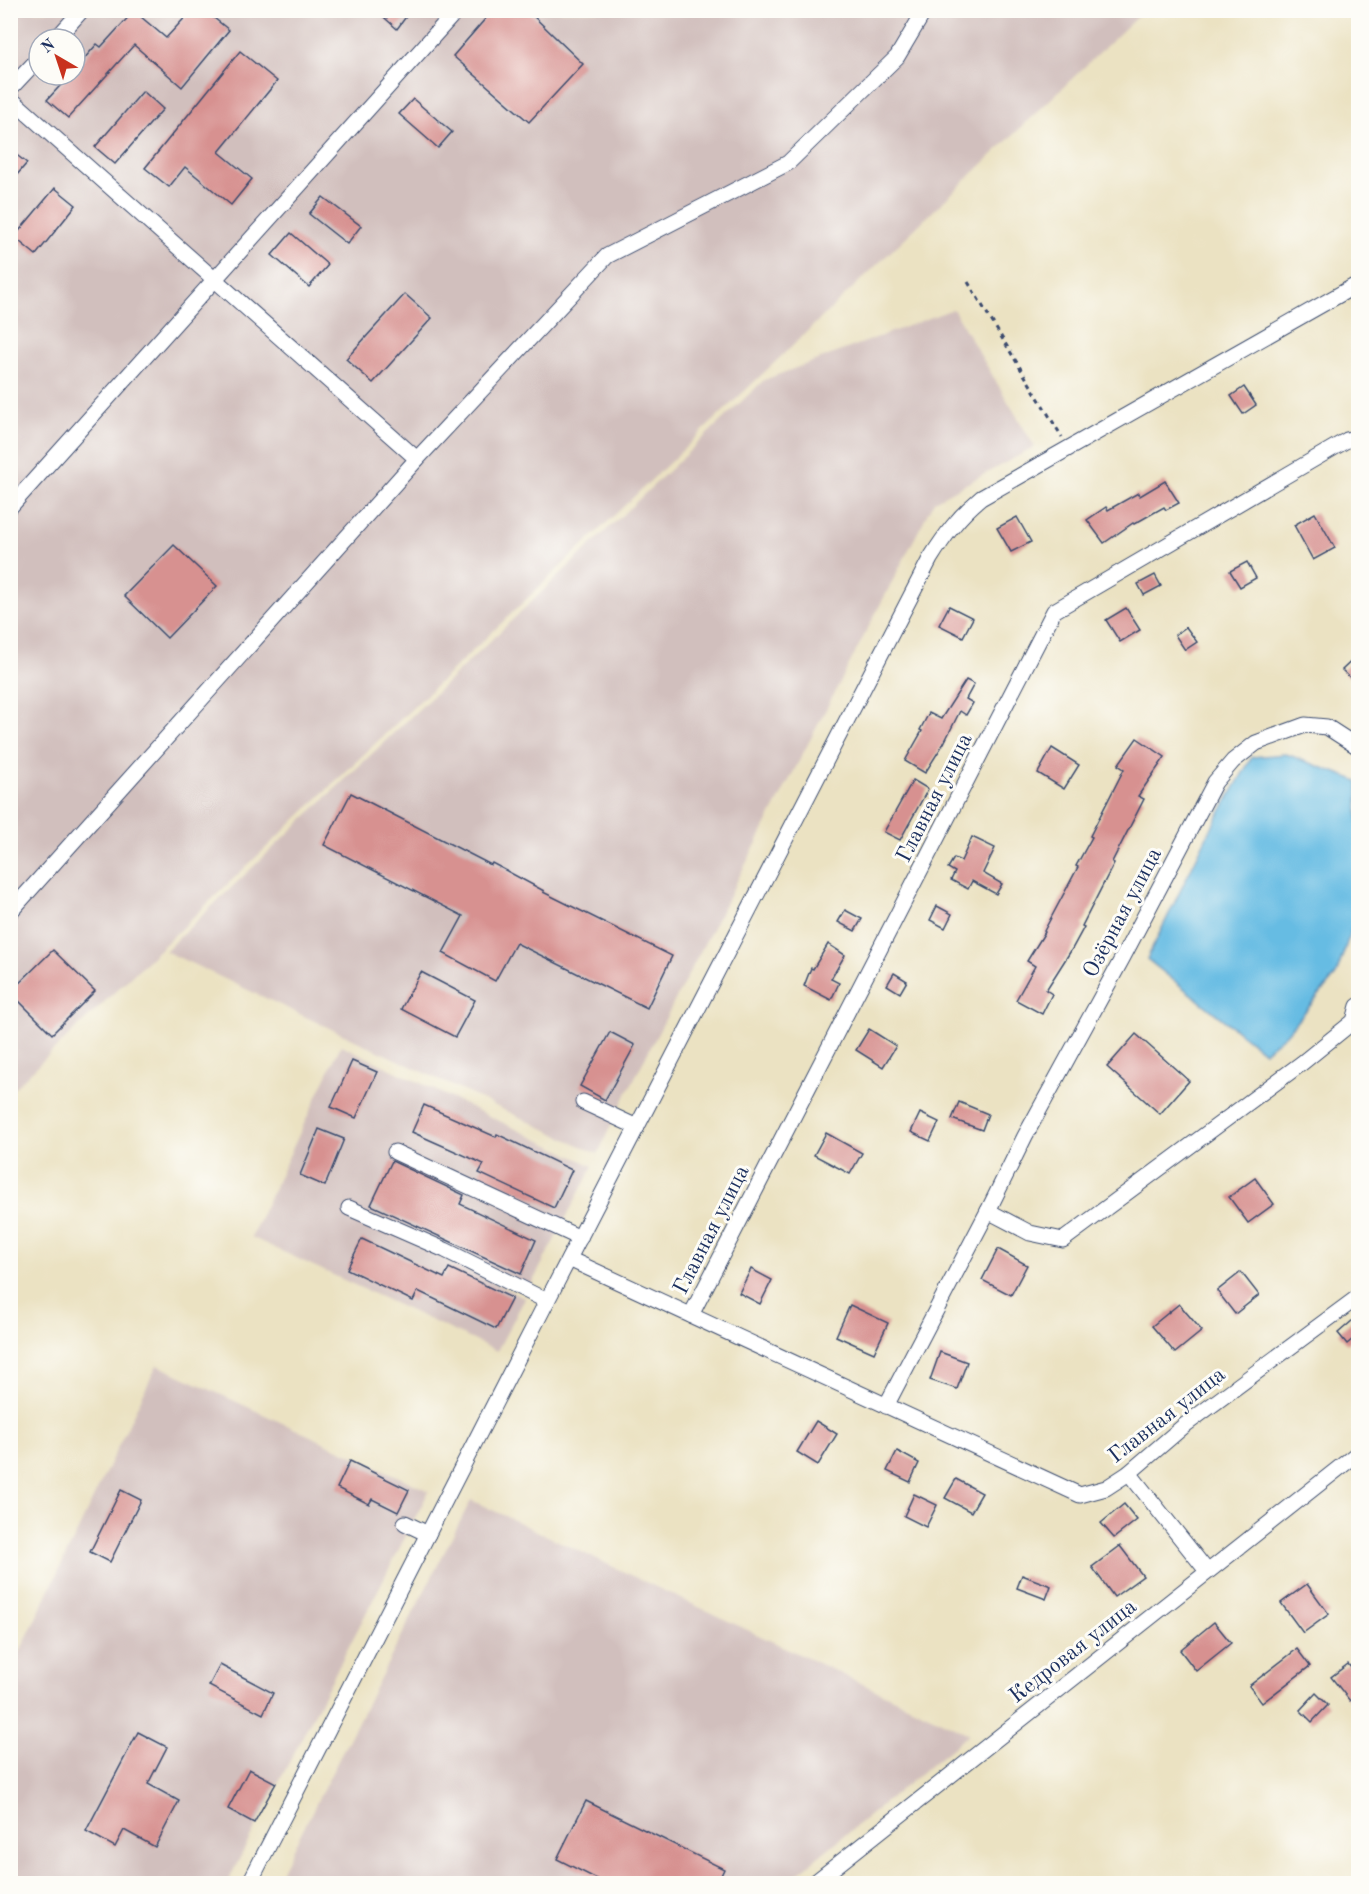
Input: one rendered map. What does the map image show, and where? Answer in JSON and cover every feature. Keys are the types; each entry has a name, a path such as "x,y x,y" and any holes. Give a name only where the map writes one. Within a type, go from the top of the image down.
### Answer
{"street":[{"path":"67,27 82,10"},
{"path":"10,507 457,10"},
{"path":"10,912 417,459 607,256 788,163 897,57 925,10"},
{"path":"10,89 27,71"},
{"path":"10,98 417,459"},
{"path":"249,1884 930,559 947,532 963,513 981,498 1359,284"},
{"name":"Главная улица","path":"691,1315 1054,611 1347,440 1359,437"},
{"name":"Озёрная улица","path":"886,1406 988,1212 1025,1136 1215,782 1233,761 1256,743 1305,725 1327,726 1356,739"},
{"path":"988,1212 1030,1233 1063,1240 1302,1063 1354,1021 1359,1006"},
{"path":"583,1102 637,1127"},
{"path":"395,1152 580,1238"},
{"path":"349,1208 445,1250 547,1301"},
{"name":"Главная улица","path":"569,1259 1080,1495 1106,1488 1129,1473 1185,1425 1359,1297"},
{"name":"Кедровая улица","path":"813,1884 1359,1453"},
{"path":"1129,1473 1207,1571"},
{"path":"405,1523 428,1534"}],"path":[{"path":"968,282 1066,443"}],"shaded area":[{"path":"11,11 1143,11 11,1091"},
{"path":"953,309 1035,447 934,501 615,1116 598,1154 165,951 764,380"},
{"path":"341,1045 593,1166 531,1285 442,1256 525,1298 497,1351 251,1237"},
{"path":"157,1365 429,1491 227,1883 11,1884 11,1661 15,1662"},
{"path":"471,1500 969,1734 786,1883 275,1884"}],"water":[{"path":"1286,754 1358,781 1358,910 1336,975 1286,1034 1264,1052 1147,959 1208,834 1252,757"}],"building":[{"path":"192,10 204,10 229,30 182,87 134,45 68,118 47,100 59,87 87,87 87,55 97,44 101,47 134,11 166,38"},
{"path":"376,10 411,10 397,29"},
{"path":"493,10 527,10 583,64 529,122 453,56"},
{"path":"240,51 277,81 219,152 252,179 231,205 185,167 169,187 145,168"},
{"path":"143,91 163,109 115,164 95,147"},
{"path":"413,99 452,132 438,148 399,114"},
{"path":"10,150 27,163 10,183"},
{"path":"55,188 76,205 36,255 14,237"},
{"path":"323,197 361,226 347,244 309,214"},
{"path":"291,233 328,265 309,287 272,255"},
{"path":"405,294 432,318 373,383 346,359"},
{"path":"1244,387 1256,405 1243,414 1231,396"},
{"path":"1165,481 1179,503 1166,510 1164,507 1133,523 1104,543 1087,520 1106,507 1108,510 1138,493 1140,496"},
{"path":"1315,513 1335,548 1313,560 1294,525"},
{"path":"1017,517 1031,542 1011,552 997,528"},
{"path":"174,545 217,586 167,638 124,596"},
{"path":"1247,562 1256,578 1240,587 1230,571"},
{"path":"1155,575 1161,586 1144,595 1138,584"},
{"path":"949,606 973,618 963,637 939,625"},
{"path":"1126,608 1140,630 1120,642 1106,620"},
{"path":"1186,627 1197,642 1185,650 1175,635"},
{"path":"1359,654 1359,686 1342,670"},
{"path":"966,680 974,684 966,699 973,703 966,715 960,711 925,773 905,761 929,713 941,719"},
{"path":"1137,738 1165,757 1138,796 1144,799 1082,926 1084,927 1046,990 1052,994 1042,1014 1016,1000 1035,966 1027,961 1045,932 1078,867 1076,866 1092,837 1090,836 1124,769 1118,765"},
{"path":"1052,748 1079,765 1064,789 1038,773"},
{"path":"913,780 928,789 900,840 884,832"},
{"path":"351,793 672,956 647,1008 516,943 495,981 443,953 463,916 324,845"},
{"path":"972,837 995,848 983,873 1002,884 996,894 972,881 968,889 951,880 955,872 948,868 954,858 961,861"},
{"path":"937,906 952,914 945,928 930,920"},
{"path":"845,910 862,919 855,931 838,922"},
{"path":"828,944 845,955 831,979 839,983 831,1000 804,986 811,968 813,969"},
{"path":"53,950 95,991 52,1034 10,992"},
{"path":"421,972 475,1000 455,1037 401,1009"},
{"path":"894,973 907,981 900,993 887,985"},
{"path":"869,1029 896,1046 883,1067 856,1050"},
{"path":"610,1032 635,1045 605,1100 580,1086"},
{"path":"1136,1034 1189,1081 1160,1114 1107,1067"},
{"path":"352,1061 377,1072 356,1118 331,1107"},
{"path":"959,1102 988,1114 982,1130 952,1119"},
{"path":"424,1105 496,1137 497,1134 572,1170 554,1208 479,1173 484,1164 412,1132"},
{"path":"920,1113 939,1122 930,1141 911,1132"},
{"path":"319,1129 344,1139 325,1186 300,1175"},
{"path":"826,1133 862,1153 850,1174 814,1155"},
{"path":"392,1161 464,1195 460,1204 536,1240 521,1274 371,1205"},
{"path":"1255,1178 1274,1204 1248,1223 1229,1197"},
{"path":"362,1239 444,1278 449,1268 512,1298 496,1329 418,1291 413,1301 347,1269"},
{"path":"998,1249 1027,1265 1011,1295 982,1280"},
{"path":"751,1269 772,1280 760,1304 739,1293"},
{"path":"1241,1272 1259,1295 1235,1314 1217,1291"},
{"path":"1179,1304 1202,1331 1175,1353 1152,1326"},
{"path":"850,1305 888,1323 874,1353 836,1336"},
{"path":"1353,1320 1359,1327 1359,1334 1347,1344 1338,1333"},
{"path":"940,1352 967,1362 957,1389 930,1380"},
{"path":"816,1421 837,1434 818,1465 797,1452"},
{"path":"897,1451 919,1463 910,1482 887,1471"},
{"path":"350,1461 409,1490 398,1512 372,1499 369,1504 337,1488"},
{"path":"956,1479 982,1493 971,1512 945,1498"},
{"path":"121,1490 141,1500 110,1562 90,1552"},
{"path":"914,1494 937,1505 926,1527 904,1516"},
{"path":"1124,1504 1137,1520 1114,1538 1101,1523"},
{"path":"1120,1546 1143,1576 1114,1597 1092,1567"},
{"path":"1022,1575 1051,1586 1046,1599 1017,1588"},
{"path":"1307,1584 1329,1614 1303,1633 1281,1603"},
{"path":"1214,1622 1231,1643 1196,1671 1180,1650"},
{"path":"1297,1649 1310,1666 1262,1703 1249,1686"},
{"path":"1348,1664 1359,1678 1359,1694 1350,1701 1331,1677"},
{"path":"220,1665 273,1693 263,1714 209,1686"},
{"path":"1316,1693 1328,1705 1312,1722 1300,1710"},
{"path":"138,1732 167,1747 148,1784 179,1801 155,1847 124,1830 115,1847 86,1831"},
{"path":"249,1769 276,1783 254,1823 228,1809"},
{"path":"586,1801 724,1869 717,1884 607,1884 557,1859"}]}
